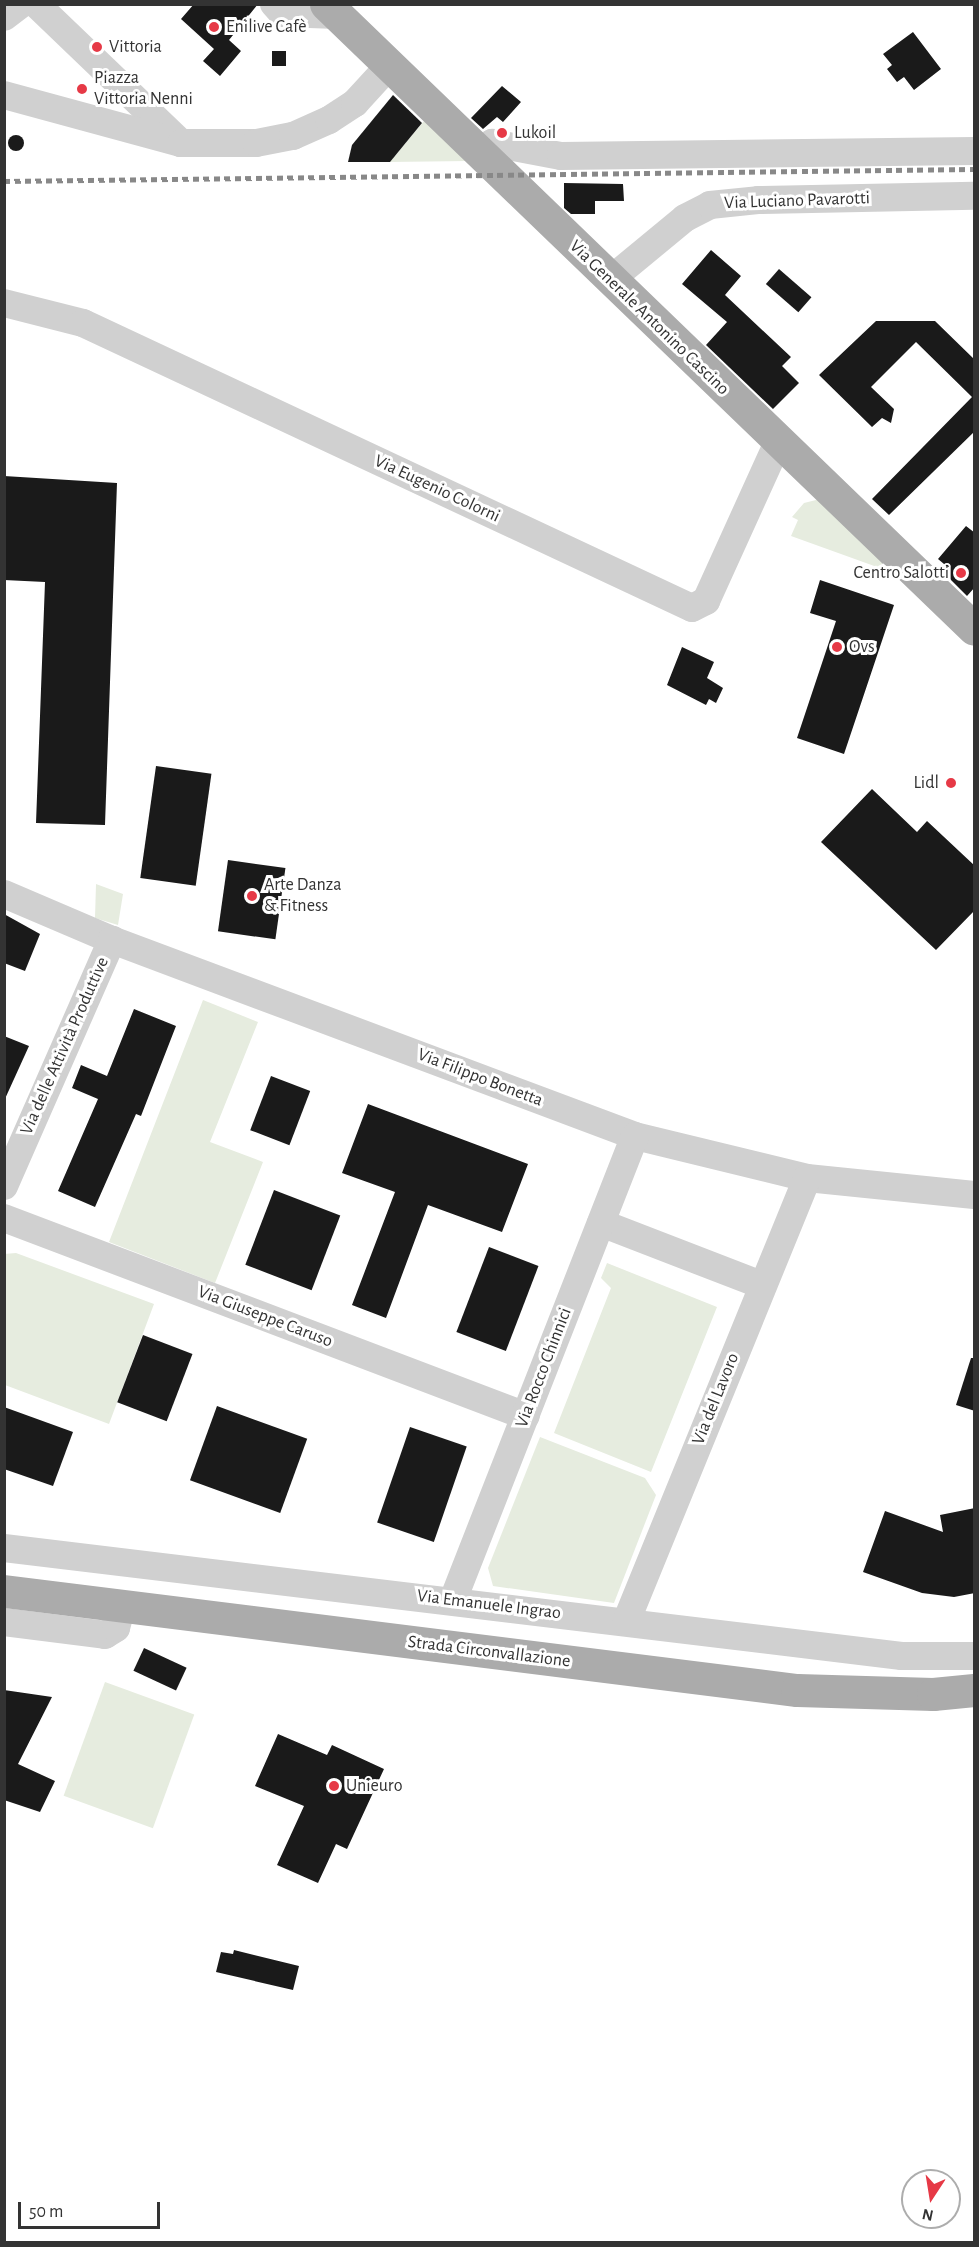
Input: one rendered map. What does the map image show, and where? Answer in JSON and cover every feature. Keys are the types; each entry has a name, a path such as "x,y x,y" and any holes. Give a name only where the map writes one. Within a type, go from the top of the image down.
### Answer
{"main road":[{"name":"Via Generale Antonino Cascino","path":"331,10 975,629"},
{"name":"Strada Circonvallazione","path":"4,1591 797,1690 910,1694 975,1690"}],"street":[{"path":"4,17 21,4"},
{"path":"36,4 181,143"},
{"path":"274,4 282,13 331,10"},
{"path":"4,95 181,143 256,143 293,136 355,103 388,67"},
{"path":"478,152 492,143 561,156 975,151"},
{"name":"Via Luciano Pavarotti","path":"610,280 684,218 710,205 758,200 975,196"},
{"name":"Via Eugenio Colorni","path":"4,303 83,323 692,608 706,601 778,442"},
{"name":"Via Filippo Bonetta","path":"4,894 112,940 634,1136 807,1178 975,1195"},
{"name":"Via delle Attività Produttive","path":"4,1186 112,940"},
{"name":"Via Rocco Chinnici","path":"453,1600 634,1136"},
{"name":"Via del Lavoro","path":"626,1622 807,1178"},
{"name":"Via Giuseppe Caruso","path":"4,1218 526,1416"},
{"path":"601,1223 762,1285"},
{"name":"Via Emanuele Ingrao","path":"4,1548 453,1600 902,1656 975,1656"},
{"path":"4,1622 105,1635 116,1628 122,1605"}],"shaded area":[{"path":"424,121 469,161 388,162 389,155 395,156"},
{"path":"820,499 902,576 791,536 798,520 792,517 804,503"},
{"path":"96,884 123,894 118,925 95,918"},
{"path":"203,1000 258,1022 210,1142 263,1162 215,1283 109,1242"},
{"path":"16,1253 154,1304 109,1424 5,1385 4,1254"},
{"path":"607,1263 717,1307 651,1472 554,1433 611,1288 601,1278"},
{"path":"540,1437 645,1478 656,1495 614,1603 493,1586 488,1568"},
{"path":"105,1682 194,1714 153,1828 64,1796"}],"building":[{"path":"194,4 258,4 229,40 241,51 220,76 203,61 214,49 181,19"},
{"path":"913,32 941,69 914,90 904,77 897,82 887,69 892,65 883,54"},
{"path":"272,51 286,51 286,66 272,66"},
{"path":"502,86 521,102 503,122 497,117 483,129 471,118"},
{"path":"393,95 422,123 390,162 348,162 352,145"},
{"path":"16,135 24,143 16,151 8,143"},
{"path":"564,183 623,184 624,201 595,201 595,214 571,214 564,208"},
{"path":"711,250 741,276 725,295 791,357 782,366 799,383 773,409 706,345 727,322 682,284"},
{"path":"779,269 811,297 798,312 766,284"},
{"path":"876,321 935,321 975,360 975,431 889,515 872,499 972,397 916,342 871,387 894,409 891,423 882,418 872,427 819,375"},
{"path":"4,476 117,483 105,825 36,823 45,582 4,580"},
{"path":"966,526 975,533 975,587 967,596 946,575 950,569 938,559"},
{"path":"820,580 894,605 844,754 797,738 836,621 810,613"},
{"path":"682,647 714,662 707,678 723,688 716,703 709,699 706,705 667,685"},
{"path":"156,766 211,774 196,886 140,878"},
{"path":"872,789 917,832 927,821 975,866 975,910 936,950 821,842"},
{"path":"228,860 285,868 275,939 218,931"},
{"path":"4,914 40,934 25,971 4,963"},
{"path":"134,1009 176,1026 141,1116 136,1114 95,1207 58,1191 98,1099 72,1088 81,1065 107,1076"},
{"path":"4,1036 29,1046 4,1101"},
{"path":"271,1076 310,1091 289,1145 250,1130"},
{"path":"368,1104 528,1164 502,1232 428,1205 386,1318 352,1305 395,1192 342,1173"},
{"path":"274,1190 340,1215 312,1290 245,1265"},
{"path":"489,1247 538,1266 506,1351 456,1332"},
{"path":"143,1335 192,1354 167,1421 117,1402"},
{"path":"971,1358 975,1358 975,1411 956,1405"},
{"path":"217,1406 307,1439 280,1513 190,1480"},
{"path":"4,1407 73,1432 53,1486 4,1469"},
{"path":"410,1427 467,1447 434,1542 377,1522"},
{"path":"975,1508 975,1593 954,1597 922,1593 863,1572 885,1511 943,1532 940,1515"},
{"path":"144,1648 187,1668 176,1691 133,1671"},
{"path":"4,1690 52,1697 18,1764 55,1781 40,1812 4,1800"},
{"path":"278,1734 327,1755 332,1745 384,1769 347,1849 336,1844 318,1883 277,1865 304,1806 255,1786"},
{"path":"234,1950 299,1966 293,1990 216,1972 221,1952 233,1954"}],"railway":[{"path":"4,181 974,169"}],"place":[{"name":"Enilive Cafè","path":"214,27"},
{"name":"Vittoria","path":"97,47"},
{"name":"Piazza Vittoria Nenni","path":"82,89"},
{"name":"Lukoil","path":"502,133"},
{"name":"Centro Salotti","path":"961,573"},
{"name":"Ovs","path":"837,647"},
{"name":"Lidl","path":"951,783"},
{"name":"Arte Danza & Fitness","path":"252,896"},
{"name":"Unieuro","path":"334,1786"}]}
